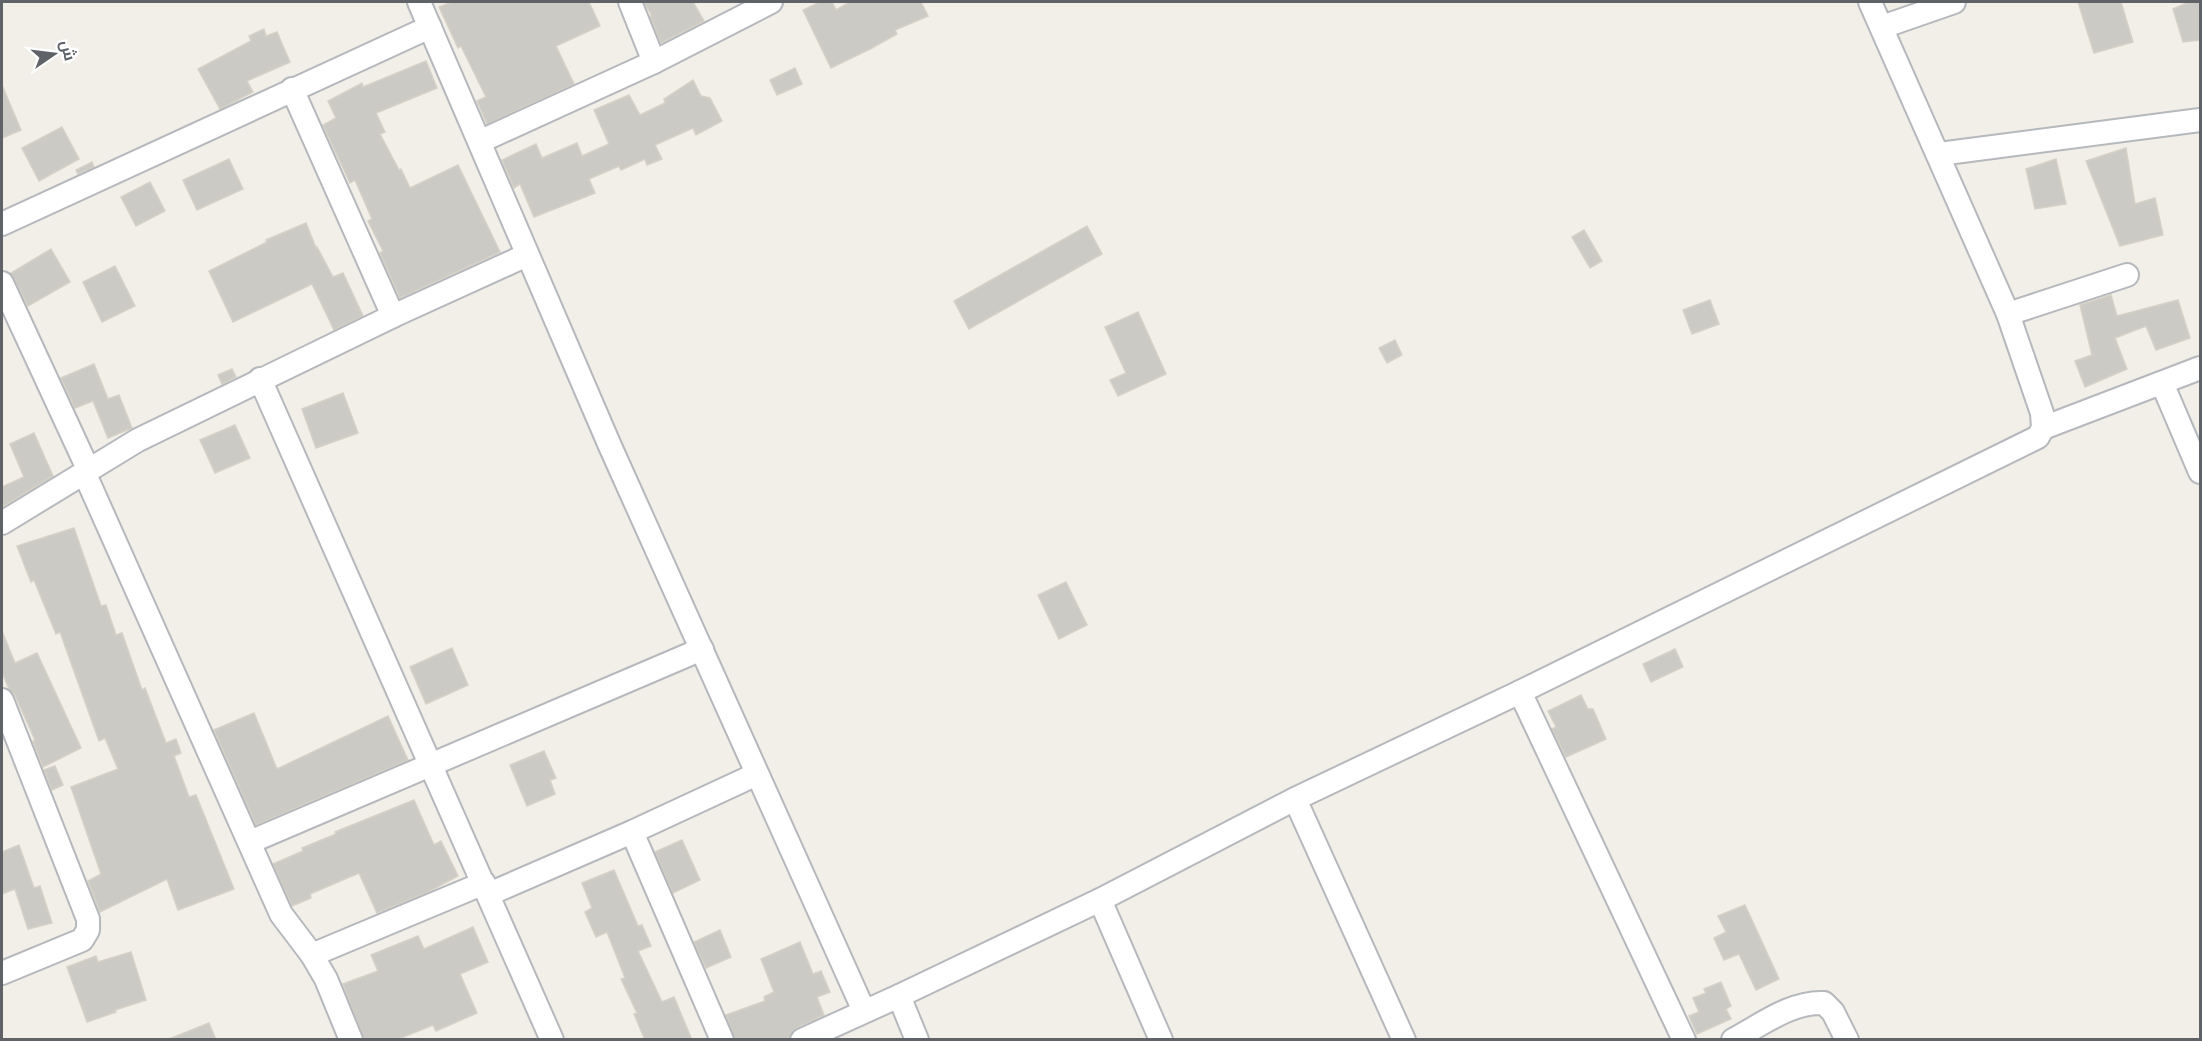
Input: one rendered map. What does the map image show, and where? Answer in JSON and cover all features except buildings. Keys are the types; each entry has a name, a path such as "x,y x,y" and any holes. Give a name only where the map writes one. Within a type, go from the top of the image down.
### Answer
{"street":[{"path":"419,2 481,141 527,255 610,446 864,1011"},
{"path":"630,2 654,62"},
{"path":"481,141 654,62 771,2"},
{"path":"802,1040 1100,900 1295,799 1520,692 2038,437 2043,428 2042,413 2008,314 1870,2"},
{"path":"1882,27 1954,2"},
{"path":"2,224 430,27"},
{"path":"292,89 393,316"},
{"path":"1938,154 2200,120"},
{"path":"2,523 138,440 260,379 527,255"},
{"path":"2008,314 2127,275"},
{"path":"2,283 281,914 312,955 326,979 351,1040"},
{"path":"2043,428 2200,368"},
{"path":"260,379 487,888 552,1040"},
{"path":"2162,383 2200,472"},
{"path":"250,842 702,649"},
{"path":"1520,692 1684,1040"},
{"path":"2,700 88,919 88,930 82,940 2,973"},
{"path":"312,955 632,832 757,774"},
{"path":"1295,799 1404,1040"},
{"path":"632,832 722,1040"},
{"path":"1100,900 1161,1040"},
{"path":"898,996 917,1040"},
{"path":"1733,1040 1795,1007 1813,1002 1824,1003 1829,1007 1847,1040"}]}
